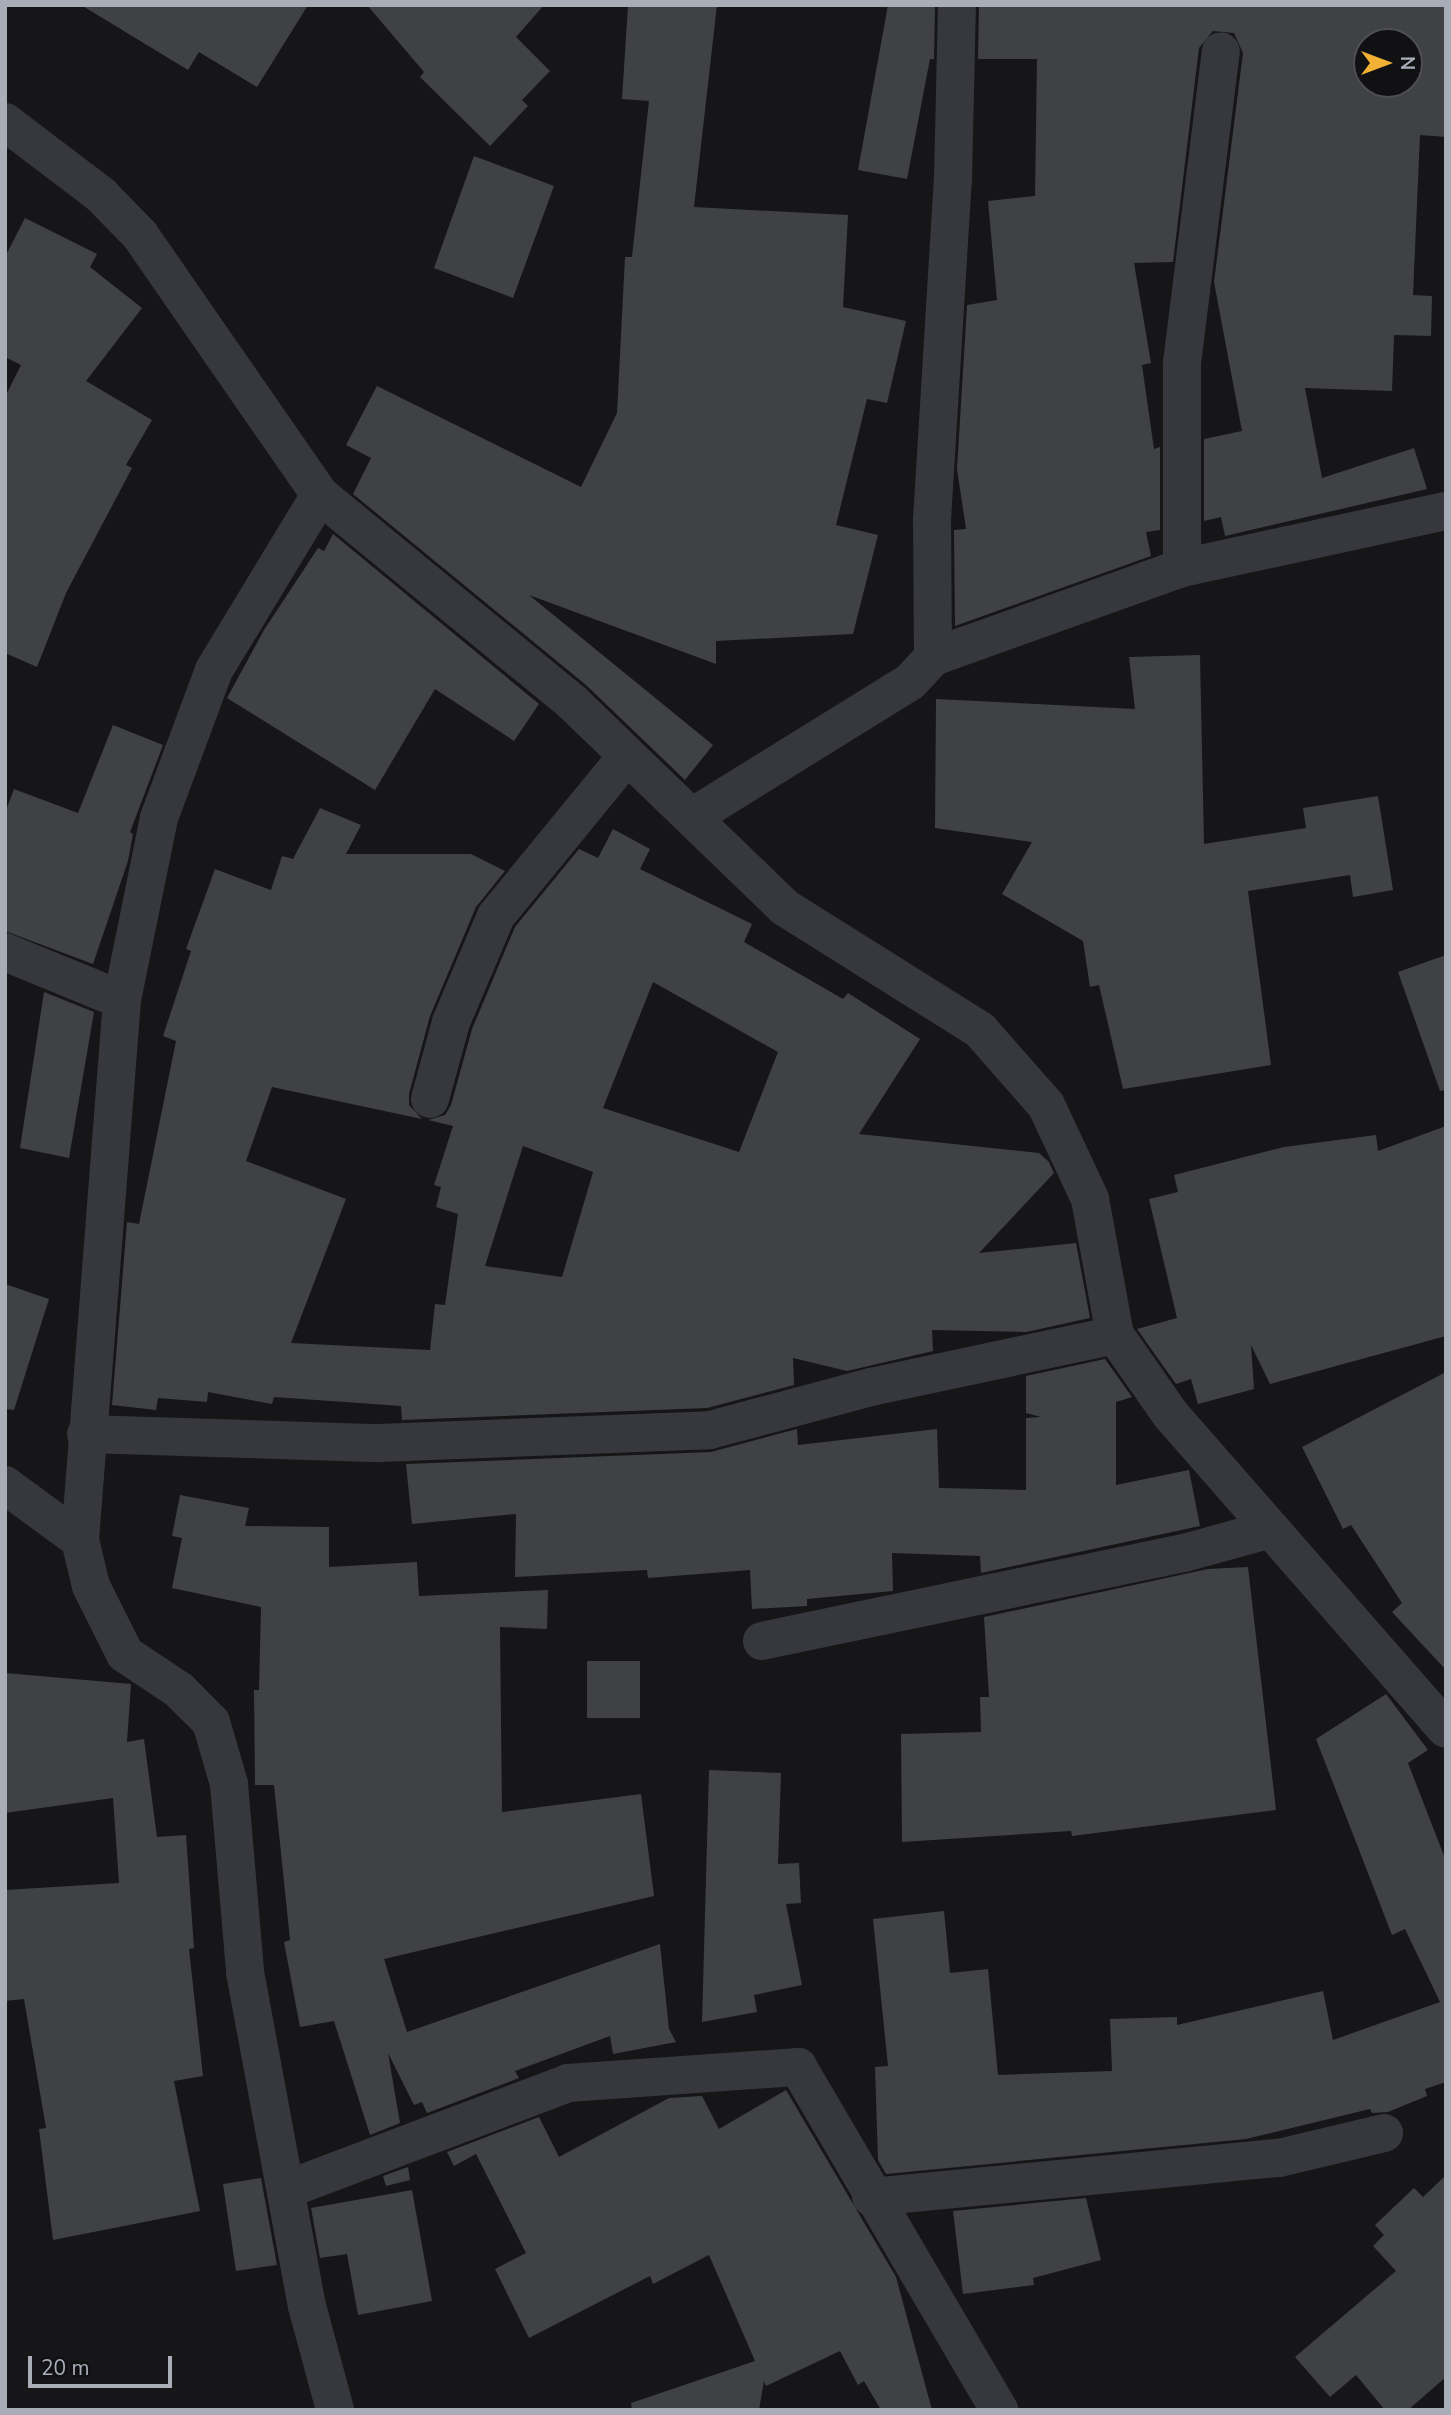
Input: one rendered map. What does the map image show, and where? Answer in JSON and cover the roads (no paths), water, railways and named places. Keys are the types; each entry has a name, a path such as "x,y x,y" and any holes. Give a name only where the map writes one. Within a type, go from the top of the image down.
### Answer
{"street":[{"path":"933,657 932,520 953,179 957,5"},
{"path":"1182,568 1182,363 1221,51"},
{"path":"5,122 101,195 140,235 320,495 572,702 784,907 980,1031 1046,1105 1090,1199 1115,1335 1171,1415 1446,1729"},
{"path":"320,495 214,670 159,818 122,1000 86,1434 80,1540 91,1586 125,1654 179,1689 211,1721 229,1784 245,1972 288,2189 307,2306 335,2410"},
{"path":"692,817 910,682 933,657 1182,568 1446,511"},
{"path":"430,1099 452,1022 496,916 627,756"},
{"path":"5,952 122,1000"},
{"path":"86,1434 379,1443 710,1430 871,1387 1115,1335"},
{"path":"5,1485 80,1540"},
{"path":"762,1641 1184,1553 1271,1529"},
{"path":"288,2189 568,2084 798,2067 871,2197 999,2410"},
{"path":"871,2197 1279,2158 1384,2133"}]}
